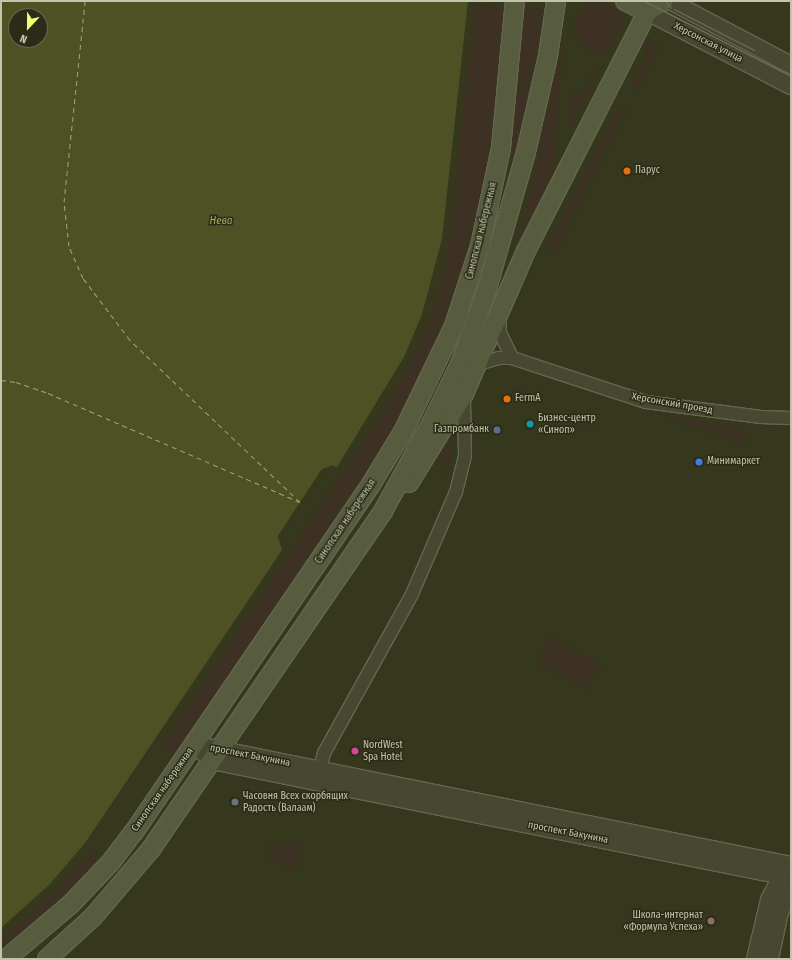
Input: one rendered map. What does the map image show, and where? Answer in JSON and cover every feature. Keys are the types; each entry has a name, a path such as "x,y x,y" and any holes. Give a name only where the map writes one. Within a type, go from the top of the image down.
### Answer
{"main road":[{"name":"Синопская набережная","path":"6,959 71,904 111,862 194,744 370,486 404,430 454,326 480,246 501,148 515,1"},
{"name":"Синопская набережная","path":"47,959 68,942 120,888 216,755 383,511 430,426 477,321 526,152 548,56 556,1"},
{"name":"Херсонская улица","path":"625,1 646,6"},
{"path":"646,6 664,1"},
{"name":"Синопская набережная","path":"383,511 403,491 424,462 464,394 536,230 646,6"}],"street":[{"name":"Херсонская улица","path":"670,1 791,65"},
{"name":"Херсонская улица","path":"646,6 791,86"},
{"path":"499,316 500,333 512,358"},
{"name":"Херсонский проезд","path":"478,364 500,358 512,358 646,402 761,417 791,418"},
{"name":"Синопская набережная","path":"318,776 324,752 390,637 421,575 456,492 465,455 462,413 464,394"},
{"name":"проспект Бакунина","path":"194,744 216,755 788,867"},
{"path":"755,959 767,904 788,867"},
{"path":"770,959 780,912 791,888"}],"shaded area":[{"path":"529,1 546,1 517,151 510,150 524,8 528,8 529,6 542,10 543,3"},
{"path":"585,1 600,1 626,15 607,56 582,44 575,33 576,18"},
{"path":"474,5 504,6 497,102 482,196 471,244 445,322 398,421 361,481 173,756 161,747 383,412 412,361 431,317 444,274 450,239"},
{"path":"563,29 554,171 516,247 540,156 537,155 551,98"},
{"path":"646,38 660,46 637,89 631,85 646,56 643,45"},
{"path":"596,69 600,71 572,126 568,125 570,93 584,93"},
{"path":"619,107 626,110 555,251 548,247"},
{"path":"660,414 742,429 746,437 743,445"},
{"path":"445,444 450,445 452,454 449,478 444,476 450,463 438,458"},
{"path":"551,637 601,665 587,689 538,662"},
{"path":"295,841 301,846 297,865 292,869 287,869 269,856 268,851 271,846"},
{"path":"92,848 98,852 86,874 1,949 1,939 57,891"}],"water":[{"name":"Нева","path":"1,1 468,1 442,239 422,314 404,357 337,467 322,469 278,536 282,550 85,843 49,885 1,928"}],"pier":[{"path":"334,465 336,469 324,470 280,537 282,550 278,536 322,469"}],"ferry route":[{"path":"1,380 16,382 48,393 300,502 130,340 83,278 69,246 64,202 85,1"}],"tram line":[{"path":"644,1 791,76"},
{"path":"665,1 671,8"},
{"path":"674,9 754,50"}],"place":[{"name":"Парус","path":"627,171"},
{"name":"FermA","path":"507,399"},
{"name":"Бизнес-центр «Синоп»","path":"530,424"},
{"name":"Газпромбанк","path":"497,430"},
{"name":"Минимаркет","path":"699,462"},
{"name":"NordWest Spa Hotel","path":"355,751"},
{"name":"Часовня Всех скорбящих Радость (Валаам)","path":"235,802"},
{"name":"Школа-интернат «Формула Успеха»","path":"711,921"}]}
